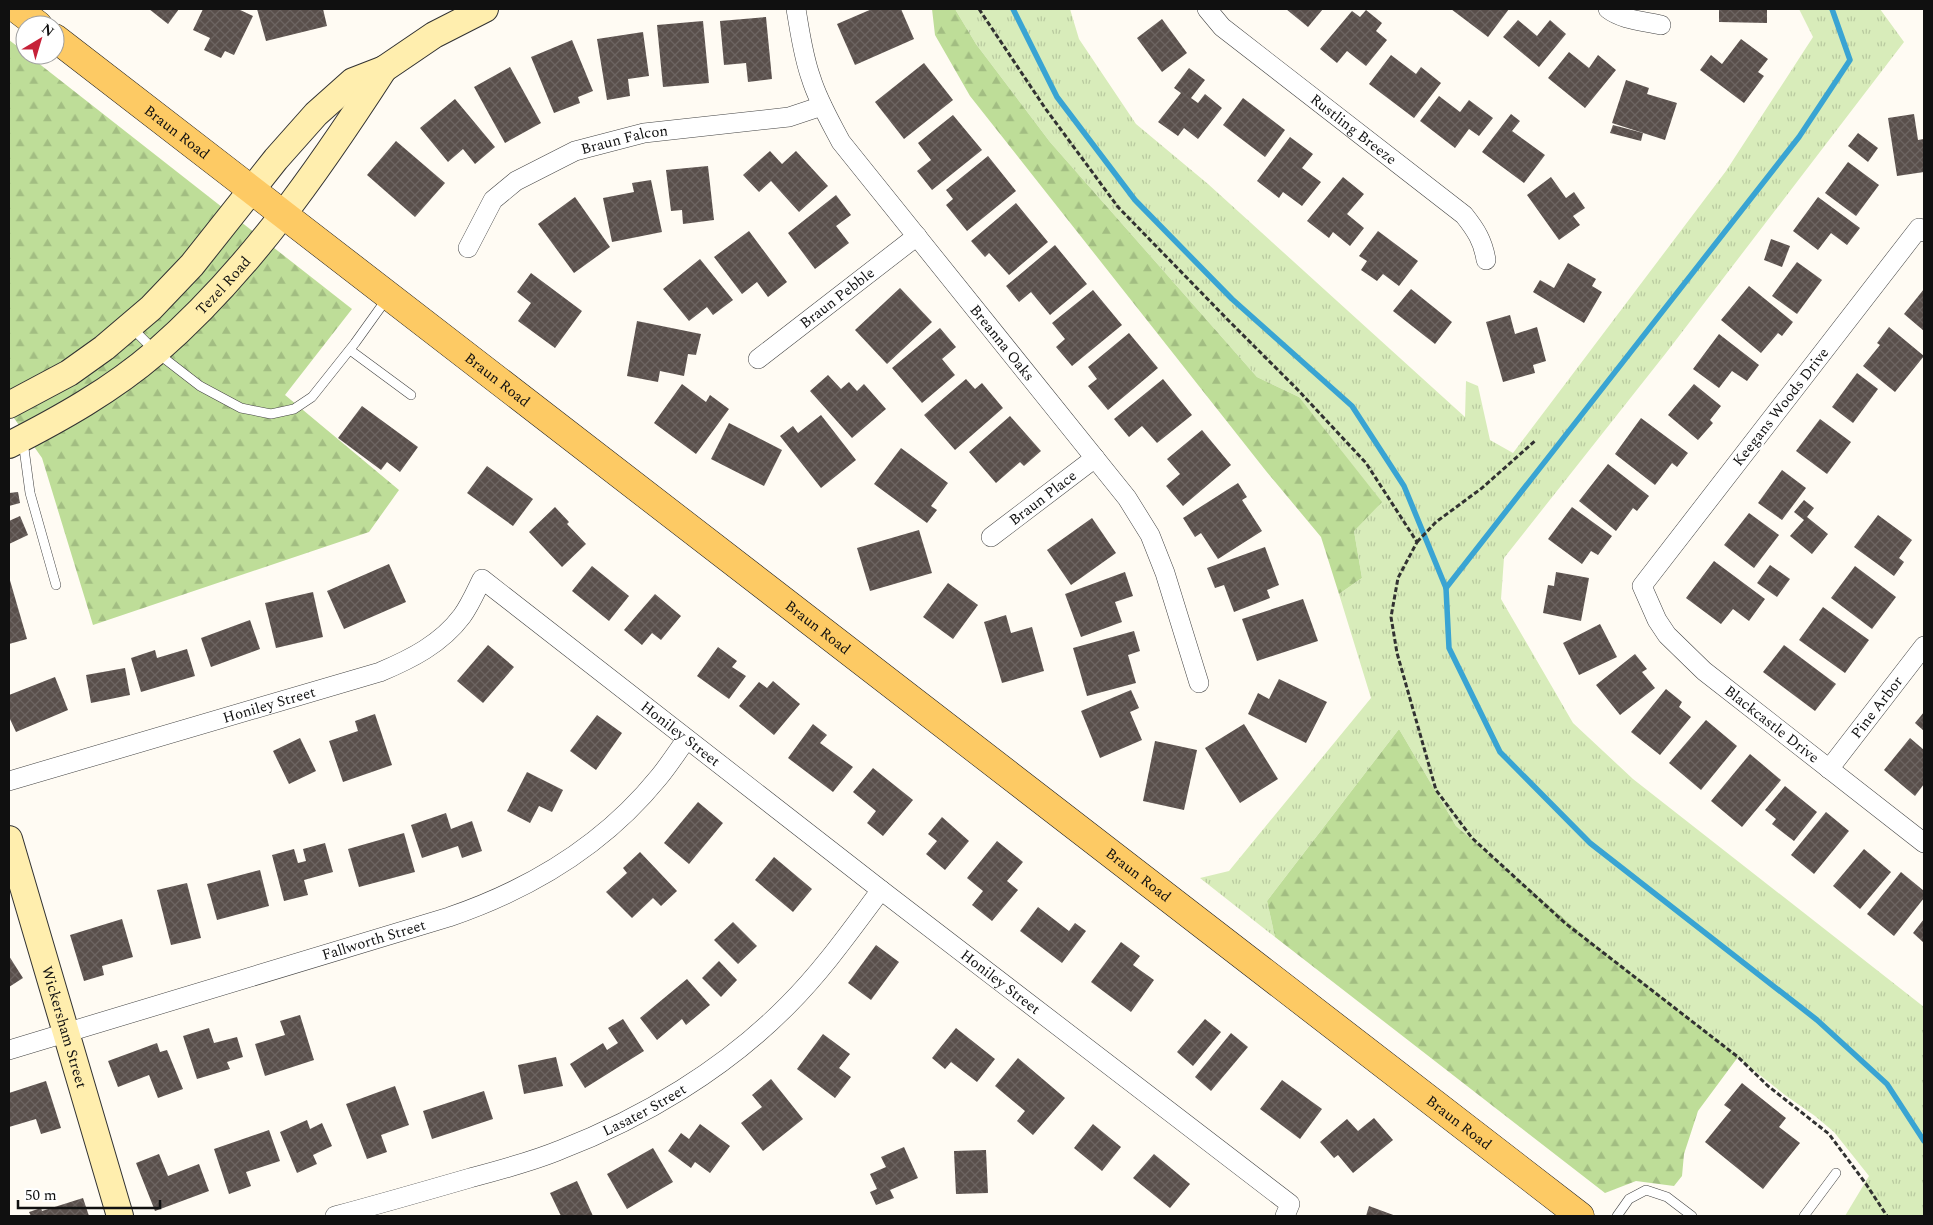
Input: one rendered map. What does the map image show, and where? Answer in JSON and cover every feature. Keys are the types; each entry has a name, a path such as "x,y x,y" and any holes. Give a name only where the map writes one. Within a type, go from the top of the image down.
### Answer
{"main road":[{"name":"Tezel Road","path":"9,405 69,373 104,348 151,308 192,265 276,159 316,114 353,81 384,69 434,35 485,9"},
{"name":"Braun Road","path":"65,46 1580,1216"},
{"name":"Tezel Road","path":"16,442 95,397 156,352 216,294 283,216 339,139 384,69"},
{"name":"Wickersham Street","path":"9,839 120,1216"}],"street":[{"name":"Breanna Oaks","path":"796,9 802,46 811,78 822,106 841,142 1127,498 1150,535 1164,573 1198,683"},
{"name":"Rustling Breeze","path":"1207,9 1222,26 1464,215 1478,234 1484,248 1486,260"},
{"path":"1608,9 1626,17 1661,25"},
{"name":"Braun Falcon","path":"468,248 493,200 516,181 575,151 644,132 789,117 822,106"},
{"name":"Keegans Woods Drive","path":"1642,586 1922,230"},
{"name":"Braun Pebble","path":"758,359 917,236"},
{"name":"Braun Place","path":"991,537 1095,458"},
{"name":"Honiley Street","path":"9,781 380,672 408,660 431,646 452,628 463,615 482,579 686,740 1290,1204 1285,1216"},
{"name":"Blackcastle Drive","path":"1642,586 1658,620 1667,635 1680,650 1704,671 1924,843"},
{"name":"Pine Arbor","path":"1829,769 1924,646"},
{"name":"Fallworth Street","path":"9,1050 449,917 481,906 522,888 560,866 603,834 630,810 659,777 686,740"},
{"name":"Lasater Street","path":"335,1216 560,1151 622,1123 681,1090 736,1050 788,1005 835,952 881,890"}],"lane":[{"path":"130,326 156,352 200,386 241,408 272,414 294,409 312,397 350,350 388,297"},
{"path":"350,350 411,395"},
{"path":"16,442 56,585"},
{"path":"1804,1216 1836,1173"},
{"path":"1617,1216 1629,1199 1646,1190 1667,1197 1692,1216"}],"path":[{"path":"979,9 1045,108 1118,207 1228,320 1298,388 1366,463 1417,542"},
{"path":"1536,440 1482,488 1436,522 1417,542 1398,578 1391,617 1397,653 1436,790 1472,838 1565,923 1738,1057 1768,1086 1829,1134 1887,1216"}],"green space":[{"path":"932,9 955,9 976,44 1050,142 1257,377 1299,397 1382,502 1354,531 1362,578 1339,594 1321,537 1266,471 970,96 935,35"},
{"path":"955,9 1070,9 1079,39 1136,124 1208,184 1465,417 1466,381 1478,386 1490,440 1513,453 1726,171 1813,37 1799,9 1880,9 1904,42 1666,353 1504,558 1501,599 1573,723 1633,779 1924,1007 1924,1216 1845,1216 1869,1176 1834,1132 1593,943 1456,826 1399,729 1267,901 1275,937 1200,878 1229,871 1371,698 1339,594 1362,578 1354,531 1299,397 1257,377 1050,142 976,44"},
{"path":"9,40 15,44 15,65 41,65 352,309 285,395 399,490 369,532 93,625 42,458 9,411"},
{"path":"1399,729 1456,826 1593,943 1738,1057 1698,1111 1684,1154 1682,1176 1674,1186 1636,1181 1605,1193 1275,937 1267,901"}],"building":[{"path":"149,9 179,9 168,24"},
{"path":"203,9 238,9 253,16 234,55 225,51 221,58 204,50 210,38 193,30"},
{"path":"257,9 323,9 327,26 266,41"},
{"path":"872,9 901,9 914,39 855,65 837,24"},
{"path":"1286,9 1323,9 1308,27"},
{"path":"1451,9 1509,9 1488,37"},
{"path":"1719,9 1767,9 1767,23 1719,22"},
{"path":"1366,10 1382,23 1376,31 1387,40 1366,66 1347,51 1337,63 1320,49 1352,11 1360,17"},
{"path":"766,17 772,79 748,82 746,63 724,65 720,21"},
{"path":"1162,19 1187,53 1162,72 1137,38"},
{"path":"1518,20 1537,36 1550,20 1566,34 1539,67 1503,37"},
{"path":"703,21 709,83 663,87 657,25"},
{"path":"643,32 649,76 628,79 630,96 607,100 597,39"},
{"path":"1741,39 1768,59 1758,72 1764,76 1744,103 1700,70 1711,55 1722,64"},
{"path":"572,40 593,91 578,97 580,103 554,113 531,57"},
{"path":"1569,52 1589,68 1598,55 1616,70 1585,108 1548,78"},
{"path":"1391,55 1416,74 1421,67 1441,83 1414,118 1369,84"},
{"path":"924,63 953,100 904,139 875,102"},
{"path":"510,67 541,123 505,143 474,87"},
{"path":"1189,68 1205,80 1191,98 1198,103 1205,94 1222,108 1198,139 1184,128 1178,136 1158,122 1181,93 1174,88"},
{"path":"1626,80 1649,88 1647,94 1677,103 1665,140 1612,123"},
{"path":"1439,96 1460,112 1469,100 1493,118 1479,136 1469,129 1455,148 1420,121"},
{"path":"1243,98 1285,130 1265,157 1223,125"},
{"path":"455,99 495,147 475,164 463,149 448,162 420,128"},
{"path":"1511,114 1520,121 1512,131 1545,155 1524,183 1482,152"},
{"path":"1914,114 1918,140 1924,139 1924,172 1897,176 1888,118"},
{"path":"953,115 982,150 932,190 917,171 931,160 918,143"},
{"path":"1613,125 1643,133 1641,141 1610,133"},
{"path":"1858,133 1878,148 1868,162 1848,146"},
{"path":"1290,137 1313,154 1302,168 1321,182 1302,206 1283,192 1279,198 1257,181"},
{"path":"396,141 445,183 415,217 367,175"},
{"path":"770,151 782,164 796,151 828,186 799,212 771,181 759,192 743,175"},
{"path":"988,156 1016,191 967,231 946,205 953,199 946,190"},
{"path":"1848,162 1879,185 1856,216 1825,193"},
{"path":"708,166 714,220 683,224 682,210 671,211 666,170"},
{"path":"1343,177 1364,194 1347,214 1364,228 1350,246 1333,232 1329,238 1307,221"},
{"path":"1551,177 1566,198 1574,192 1585,208 1573,216 1580,225 1559,240 1527,195"},
{"path":"651,180 662,232 612,242 603,198 634,192 632,183"},
{"path":"836,195 851,215 836,226 849,243 815,269 788,233"},
{"path":"575,197 610,247 574,273 538,224"},
{"path":"1818,197 1860,228 1847,245 1831,233 1818,250 1793,231"},
{"path":"1016,203 1048,242 1009,275 989,253 985,257 971,241"},
{"path":"749,231 787,282 768,297 757,282 742,294 714,257"},
{"path":"1378,231 1418,261 1399,286 1383,274 1377,281 1361,270 1367,261 1359,256"},
{"path":"1771,239 1790,246 1782,267 1764,260"},
{"path":"1055,245 1087,284 1050,315 1031,292 1019,302 1006,286"},
{"path":"700,259 733,300 713,315 707,307 689,321 663,289"},
{"path":"1797,262 1822,280 1797,314 1772,296"},
{"path":"1568,263 1596,279 1592,286 1602,292 1584,323 1533,292 1540,280 1554,288"},
{"path":"531,273 582,311 555,348 518,321 531,303 517,292"},
{"path":"1749,286 1793,322 1782,336 1778,333 1761,353 1721,320"},
{"path":"900,288 932,322 887,364 855,330"},
{"path":"1411,289 1452,322 1435,344 1393,311"},
{"path":"1924,289 1924,331 1904,314"},
{"path":"1093,290 1122,325 1072,366 1056,347 1065,339 1052,323"},
{"path":"1510,315 1515,334 1537,327 1546,361 1533,365 1535,373 1503,382 1486,322"},
{"path":"637,321 701,334 696,355 688,354 684,376 660,371 658,382 627,376"},
{"path":"1889,327 1924,356 1895,392 1863,366 1880,345 1877,343"},
{"path":"940,328 956,347 942,359 955,375 922,403 892,368"},
{"path":"1129,333 1158,368 1108,410 1088,386 1097,379 1088,367"},
{"path":"1719,334 1759,365 1747,381 1732,371 1719,388 1693,369"},
{"path":"1857,373 1878,389 1853,423 1832,407"},
{"path":"828,375 841,389 849,382 857,391 864,384 886,409 852,438 810,391"},
{"path":"966,379 975,389 982,383 1003,408 955,450 924,415"},
{"path":"1163,379 1192,415 1157,443 1142,426 1129,437 1114,419"},
{"path":"682,384 706,402 710,395 729,409 696,454 654,423"},
{"path":"1694,384 1721,406 1710,420 1713,423 1698,440 1668,415"},
{"path":"362,406 418,447 400,472 387,462 381,470 338,438"},
{"path":"821,415 856,460 821,488 780,436 793,426 798,433"},
{"path":"1010,416 1041,451 1024,466 1020,462 996,483 969,452"},
{"path":"1641,418 1688,453 1677,467 1672,463 1655,485 1615,454"},
{"path":"1820,419 1851,442 1827,474 1796,451"},
{"path":"729,423 782,450 764,486 711,459"},
{"path":"1202,430 1231,465 1183,506 1166,486 1180,474 1167,459"},
{"path":"901,448 948,483 931,506 937,510 927,523 874,484"},
{"path":"1608,464 1649,496 1637,511 1633,508 1616,531 1579,501"},
{"path":"487,466 533,499 513,526 467,493"},
{"path":"1782,470 1806,488 1782,520 1758,503"},
{"path":"1238,483 1247,497 1242,500 1262,531 1218,559 1201,533 1195,537 1183,518"},
{"path":"18,492 20,503 9,506 9,493"},
{"path":"1804,500 1814,508 1807,517 1828,534 1812,554 1790,536 1804,520 1794,512"},
{"path":"555,507 569,522 567,524 586,544 562,567 529,532"},
{"path":"1572,507 1612,536 1598,555 1591,551 1582,564 1548,539"},
{"path":"1749,513 1779,535 1754,568 1724,545"},
{"path":"1878,515 1912,540 1899,558 1904,562 1894,576 1854,547"},
{"path":"20,516 28,535 9,544 9,521"},
{"path":"1092,518 1116,553 1071,585 1047,550"},
{"path":"919,530 932,573 870,591 857,548"},
{"path":"1265,547 1279,585 1267,590 1270,598 1234,612 1224,585 1215,588 1207,568"},
{"path":"1714,561 1765,599 1749,621 1733,609 1721,624 1686,598"},
{"path":"389,564 406,602 344,629 327,591"},
{"path":"1770,565 1790,579 1777,597 1757,583"},
{"path":"592,566 629,596 609,621 572,591"},
{"path":"1855,566 1896,597 1872,629 1831,598"},
{"path":"1125,572 1133,596 1115,602 1122,622 1081,637 1065,594"},
{"path":"1556,572 1589,578 1581,621 1543,613 1548,585 1554,586"},
{"path":"9,577 27,639 9,644"},
{"path":"948,583 978,605 953,639 923,617"},
{"path":"313,592 323,637 276,648 265,603"},
{"path":"655,594 681,616 661,640 652,633 642,645 624,630"},
{"path":"1303,599 1318,641 1257,661 1242,619"},
{"path":"1823,607 1869,640 1845,673 1799,640"},
{"path":"1006,615 1011,633 1032,627 1044,671 1002,683 984,622"},
{"path":"250,620 260,649 211,667 201,638"},
{"path":"1600,624 1617,657 1579,675 1563,643"},
{"path":"1134,631 1140,651 1128,655 1136,683 1087,696 1073,648"},
{"path":"488,645 514,667 483,703 457,681"},
{"path":"1784,645 1836,684 1815,711 1763,672"},
{"path":"718,647 737,661 732,667 746,676 729,699 697,676"},
{"path":"187,649 195,676 141,692 131,658 155,650 157,658"},
{"path":"1635,654 1647,669 1642,672 1655,688 1620,715 1596,685"},
{"path":"125,668 130,695 91,703 86,675"},
{"path":"55,677 68,710 16,732 9,717 9,695"},
{"path":"1279,679 1327,702 1306,743 1248,714 1258,693 1269,699"},
{"path":"773,681 800,704 774,735 739,706 759,682 767,688"},
{"path":"1666,689 1682,702 1679,707 1691,717 1660,755 1631,732"},
{"path":"1131,690 1139,708 1130,712 1142,740 1100,758 1081,711"},
{"path":"1924,712 1924,731 1915,723"},
{"path":"375,714 392,765 343,782 329,741 358,731 355,721"},
{"path":"597,715 622,733 596,770 570,751"},
{"path":"1706,720 1737,746 1701,790 1669,763"},
{"path":"813,724 827,735 820,743 853,767 833,792 788,758"},
{"path":"1244,724 1278,779 1240,803 1205,748"},
{"path":"300,738 316,771 289,784 273,751"},
{"path":"1910,738 1924,750 1924,784 1915,796 1884,770"},
{"path":"1155,741 1197,750 1184,810 1143,801"},
{"path":"1750,754 1781,780 1742,827 1711,801"},
{"path":"873,768 913,800 883,836 867,823 876,811 853,792"},
{"path":"527,772 563,790 552,812 539,806 530,823 507,811"},
{"path":"1785,786 1817,812 1794,841 1772,824 1776,819 1765,810"},
{"path":"698,802 723,823 689,864 664,843"},
{"path":"1826,812 1849,831 1814,874 1791,855"},
{"path":"446,813 451,829 472,821 482,851 462,858 458,846 422,858 411,825"},
{"path":"942,817 969,841 945,870 926,854 937,841 928,834"},
{"path":"404,833 415,872 359,887 348,849"},
{"path":"997,841 1023,862 1007,881 1018,890 992,921 972,905 983,891 967,878"},
{"path":"325,843 333,872 304,880 308,895 284,901 272,855 294,849 298,863 306,861 303,849"},
{"path":"1864,849 1891,872 1860,909 1833,886"},
{"path":"640,852 677,891 661,906 653,898 632,918 606,892 627,873 623,868"},
{"path":"774,857 812,889 793,912 755,880"},
{"path":"260,870 269,906 217,920 207,884"},
{"path":"1901,872 1924,891 1924,898 1894,936 1867,914"},
{"path":"187,883 201,938 171,945 157,890"},
{"path":"1038,907 1069,931 1075,923 1086,931 1062,963 1020,931"},
{"path":"122,919 133,957 102,966 104,975 84,981 70,935"},
{"path":"1924,919 1924,943 1913,933"},
{"path":"733,922 757,946 738,964 714,940"},
{"path":"1121,942 1140,956 1133,965 1154,980 1131,1012 1091,982"},
{"path":"876,945 899,962 871,1000 848,983"},
{"path":"9,956 23,978 9,987"},
{"path":"719,961 737,980 721,997 702,978"},
{"path":"687,979 710,1005 686,1025 682,1019 657,1040 640,1018"},
{"path":"300,1015 314,1060 265,1076 255,1044 285,1035 280,1021"},
{"path":"623,1019 644,1051 585,1088 570,1064 603,1043 607,1050 618,1043 608,1028"},
{"path":"1205,1019 1221,1032 1193,1066 1177,1052"},
{"path":"209,1028 214,1043 237,1037 243,1057 227,1062 230,1069 197,1079 183,1036"},
{"path":"956,1028 995,1059 977,1082 951,1062 945,1069 932,1058"},
{"path":"1231,1033 1248,1047 1211,1091 1195,1077"},
{"path":"823,1034 850,1054 839,1068 851,1077 835,1098 797,1069"},
{"path":"157,1043 160,1052 167,1050 183,1089 158,1098 149,1075 118,1087 108,1061"},
{"path":"556,1057 563,1086 524,1094 518,1065"},
{"path":"1018,1058 1065,1098 1033,1135 1017,1121 1025,1111 995,1086"},
{"path":"771,1079 803,1119 763,1151 741,1123 762,1107 752,1095"},
{"path":"1282,1080 1322,1109 1300,1139 1260,1109"},
{"path":"46,1081 61,1128 41,1134 36,1119 9,1127 9,1093"},
{"path":"1742,1083 1786,1118 1779,1127 1800,1143 1763,1189 1705,1142 1731,1110 1724,1105"},
{"path":"395,1086 409,1125 381,1135 387,1152 367,1159 346,1104"},
{"path":"484,1091 493,1119 432,1139 423,1111"},
{"path":"1374,1118 1393,1140 1353,1173 1338,1155 1334,1158 1320,1142 1347,1119 1358,1131"},
{"path":"307,1120 310,1129 322,1123 332,1146 313,1155 317,1164 297,1173 280,1132"},
{"path":"700,1124 730,1146 710,1173 695,1162 691,1168 668,1151 681,1133 689,1139"},
{"path":"1093,1124 1121,1147 1102,1171 1074,1148"},
{"path":"269,1130 280,1161 246,1172 251,1186 229,1194 214,1149"},
{"path":"904,1147 918,1178 890,1190 894,1198 876,1205 870,1192 877,1189 870,1174 886,1167 881,1157"},
{"path":"653,1148 673,1182 627,1209 607,1174"},
{"path":"986,1150 988,1193 956,1194 954,1151"},
{"path":"159,1154 168,1176 199,1164 209,1191 155,1211 136,1163"},
{"path":"1154,1154 1190,1184 1170,1208 1133,1178"},
{"path":"577,1181 593,1216 561,1216 550,1193"},
{"path":"83,1198 89,1216 31,1216 29,1212 41,1208 42,1211"},
{"path":"1369,1206 1396,1216 1366,1216"}],"waterway":[{"path":"1013,9 1057,97 1135,200 1232,299 1352,406 1404,486 1446,588 1449,648 1500,752 1590,843 1817,1020 1887,1084 1924,1141"},
{"path":"1446,588 1799,137 1850,60 1832,9"}]}
